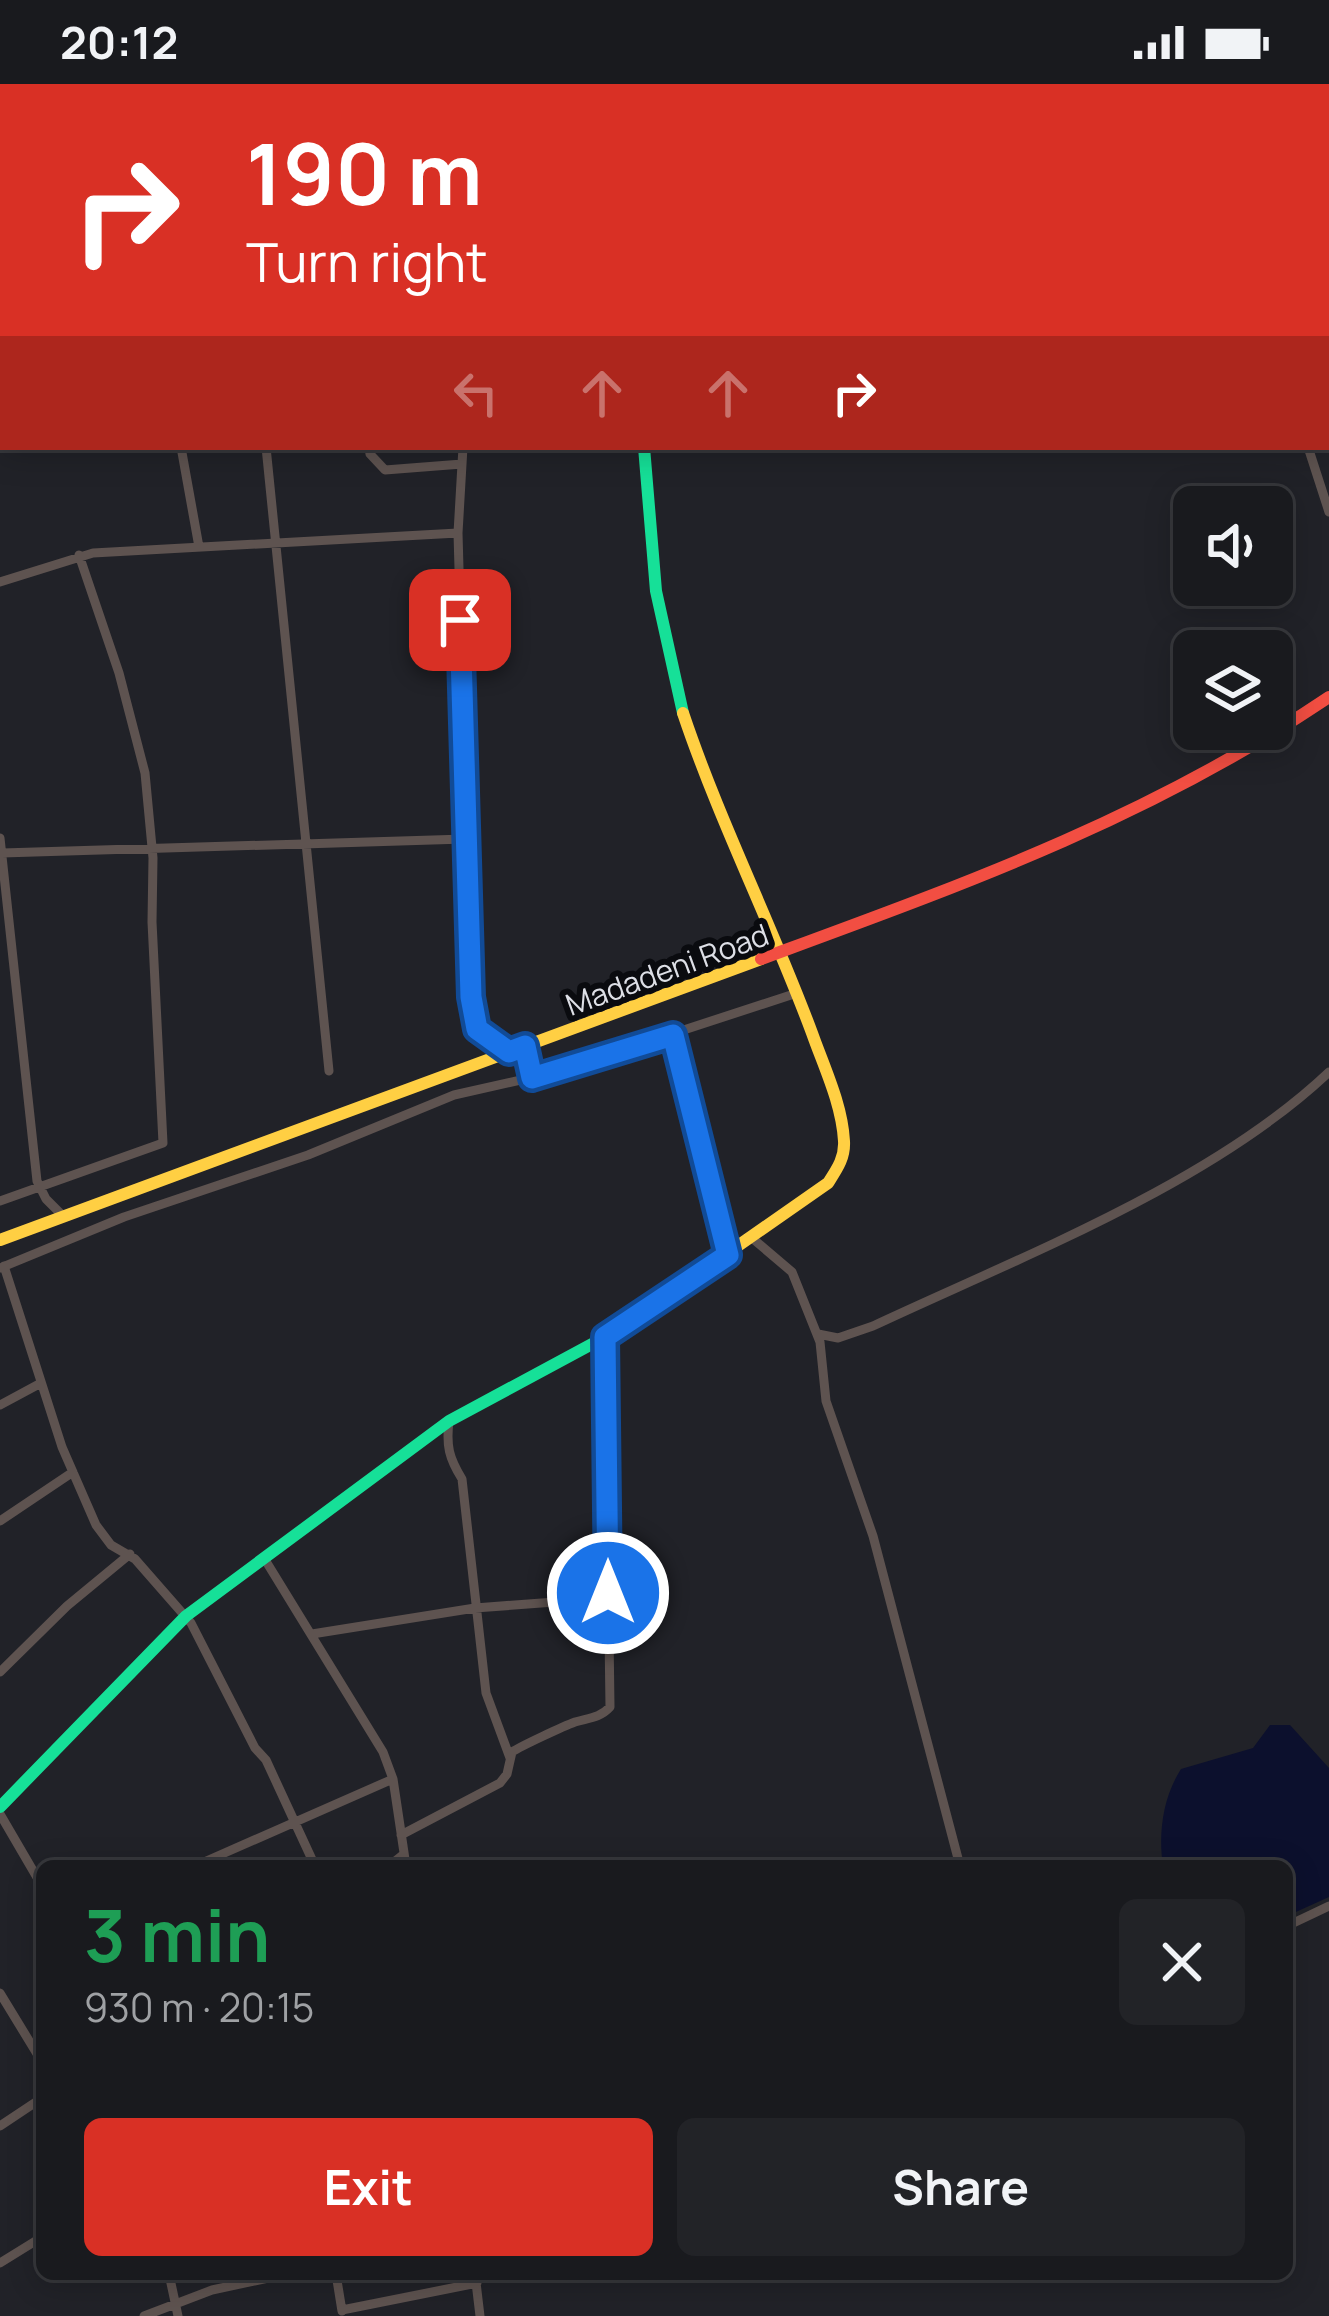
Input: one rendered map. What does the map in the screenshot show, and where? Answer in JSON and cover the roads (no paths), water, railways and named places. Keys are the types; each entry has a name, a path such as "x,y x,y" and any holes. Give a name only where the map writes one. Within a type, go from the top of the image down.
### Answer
{"street":[{"path":"182,450 199,547"},
{"path":"266,450 328,1071"},
{"path":"369,450 385,470 462,464"},
{"path":"463,450 458,533 474,1022 480,1034 509,1052"},
{"path":"36,1875 0,1811 186,1616 449,1421 605,1337 728,1255 828,1183 845,1150 833,1092 797,993 718,812 683,715 667,655 650,545 644,450"},
{"path":"1309,450 1329,512"},
{"path":"0,582 79,555 458,533"},
{"path":"0,1201 164,1143 152,847 140,748 79,555"},
{"name":"Madadeni Road","path":"0,1240 1015,865 1219,768 1329,697"},
{"path":"0,838 38,1186 64,1217"},
{"path":"2,853 465,839"},
{"path":"313,1860 186,1616 130,1554 104,1539 73,1472 2,1267 110,1222 308,1155 454,1095 532,1078 797,993"},
{"path":"673,1035 728,1255"},
{"path":"525,1046 532,1078"},
{"path":"816,1333 838,1338 873,1326 1122,1209 1279,1116 1329,1072"},
{"path":"752,1238 793,1272 816,1333 823,1355 826,1401 873,1536 958,1860"},
{"path":"510,1758 521,1746 608,1712 611,1700 605,1337"},
{"path":"0,1406 41,1383"},
{"path":"400,1835 500,1783 510,1758 486,1693 462,1479 449,1460 446,1443 449,1421"},
{"path":"0,1521 73,1472"},
{"path":"0,1672 67,1606 130,1554"},
{"path":"265,1558 383,1752 393,1780 405,1860"},
{"path":"312,1634 608,1593"},
{"path":"209,1860 393,1780"},
{"path":"1293,1923 1329,1906"},
{"path":"0,1993 36,2052"},
{"path":"0,2126 36,2102"},
{"path":"0,2263 36,2241"},
{"path":"170,2280 178,2316"},
{"path":"144,2316 212,2290 259,2280"},
{"path":"337,2280 342,2313 468,2280"},
{"path":"476,2280 480,2316"}],"water":[{"path":"1270,1725 1290,1725 1329,1768 1329,1897 1293,1913 1293,1860 1162,1860 1166,1803 1181,1769 1253,1748"}]}
